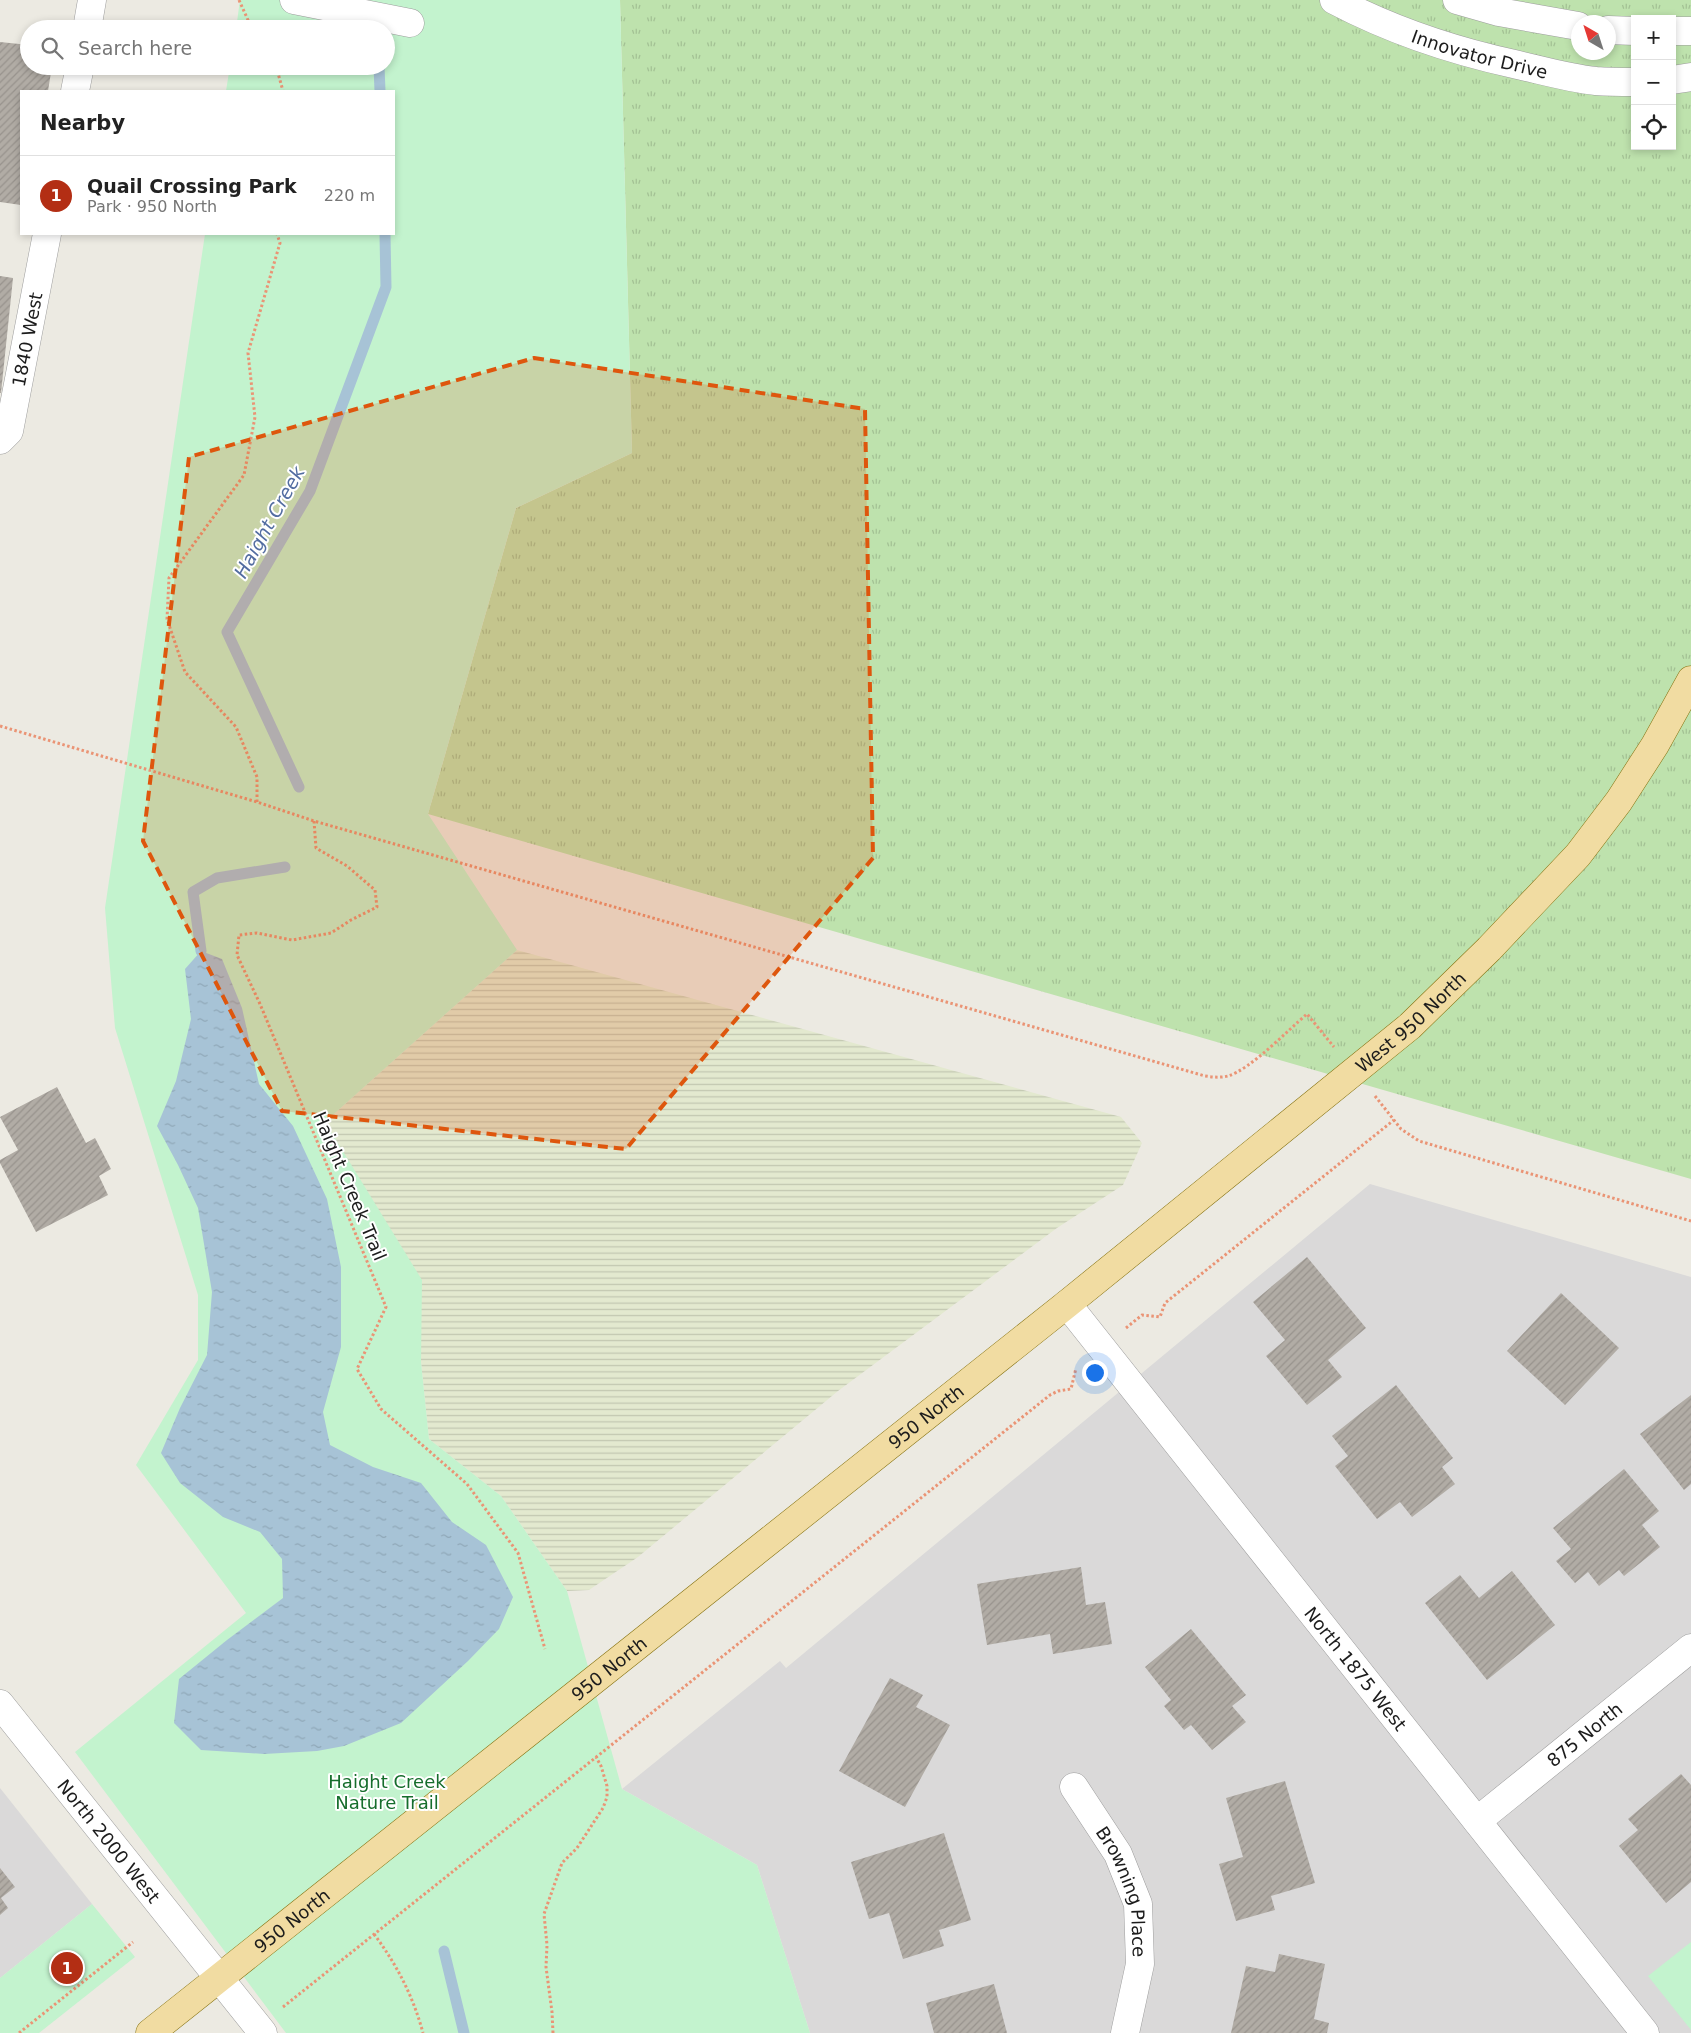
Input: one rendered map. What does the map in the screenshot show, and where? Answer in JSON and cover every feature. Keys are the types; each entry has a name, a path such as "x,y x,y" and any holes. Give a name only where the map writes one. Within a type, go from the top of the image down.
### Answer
{"main road":[{"name":"West 950 North","path":"1067,1304 1410,1026 1489,949 1578,855 1656,745 1691,680"},
{"name":"950 North","path":"150,2033 1067,1304"}],"street":[{"path":"89,20 92,0"},
{"path":"294,0 395,20"},
{"name":"Innovator Drive","path":"1334,0 1366,17 1418,38 1466,53 1566,76 1597,81 1631,82"},
{"path":"1457,0 1499,12 1571,25"},
{"path":"395,20 410,23"},
{"path":"1616,30 1631,31"},
{"path":"1676,31 1691,31"},
{"path":"75,90 78,75"},
{"path":"1676,79 1691,77"},
{"name":"1840 West","path":"0,440 9,431 47,235"},
{"name":"North 1875 West","path":"1067,1304 1645,2033"},
{"name":"875 North","path":"1477,1821 1691,1648"},
{"name":"North 2000 West","path":"0,1704 261,2030"},
{"name":"Browning Place","path":"1074,1787 1118,1854 1138,1904 1140,1964 1125,2033"}],"path":[{"path":"239,0 248,20"},
{"path":"279,75 283,90"},
{"path":"257,802 257,777 236,727 185,672 167,619 169,578 244,475 255,418 248,353 280,243 277,235"},
{"path":"0,726 257,802 314,821 1187,1071 1216,1077 1228,1076 1242,1070 1308,1014"},
{"name":"Haight Creek Trail","path":"314,821 316,848 347,866 375,890 377,907 351,920 331,934 292,940 257,934 239,935 237,955 260,1004 386,1307 357,1369 381,1409 467,1484 518,1553 546,1649"},
{"path":"1160,1317 1165,1303 1394,1120 1410,1136 1419,1141 1691,1221"},
{"path":"261,2030 374,1934 1050,1395 1058,1391 1071,1389"},
{"path":"553,2033 546,1967 547,1945 544,1914 562,1863 576,1848 604,1808 607,1786 596,1757"},
{"path":"374,1934 388,1952 409,1992 423,2033"},
{"path":"19,2033 133,1942"}],"highlighted area":[{"path":"534,358 865,409 873,858 626,1149 282,1111 143,841 189,457"}],"shaded area":[{"path":"1370,1184 1691,1277 1691,2033 810,2033 757,1865 622,1789 780,1661 786,1668"},
{"path":"0,1788 92,1904 0,1978"}],"green space":[{"name":"Haight Creek Nature Trail","path":"240,0 620,0 632,453 516,508 428,814 517,950 325,1122 422,1280 421,1362 429,1439 501,1496 567,1591 622,1789 757,1865 810,2033 286,2033 75,1752 246,1613 136,1465 198,1360 198,1295 115,1028 105,908 205,235 395,235 395,90 226,90 229,75 395,75 395,20 237,20"},
{"path":"620,0 1691,0 1691,1179 428,814 516,508 632,453"},
{"path":"517,950 1121,1117 1142,1143 1123,1185 1057,1228 838,1391 638,1557 589,1590 567,1591 501,1496 429,1439 421,1362 325,1122"},
{"path":"92,1904 135,1957 39,2033 0,2033 0,1978"},
{"path":"1691,1942 1691,2030 1648,1976"}],"water":[{"path":"201,951 222,959 242,1008 259,1084 293,1126 327,1199 341,1267 341,1347 323,1412 330,1445 373,1467 421,1483 452,1522 486,1545 513,1597 499,1629 468,1661 401,1723 344,1746 317,1751 264,1754 201,1750 174,1723 179,1679 283,1598 282,1559 260,1532 223,1517 180,1483 161,1453 180,1408 207,1355 212,1292 198,1208 157,1126 176,1081 191,1019 185,969"}],"building":[{"path":"0,42 20,44 20,75 51,75 48,90 20,90 20,205 0,202"},
{"path":"0,276 13,278 1,393 0,393"},
{"path":"57,1087 86,1143 95,1138 111,1169 99,1176 108,1195 36,1232 0,1163 0,1160 18,1150 0,1117"},
{"path":"1307,1257 1366,1328 1328,1360 1342,1377 1307,1405 1266,1356 1285,1340 1253,1302"},
{"path":"1561,1293 1619,1348 1565,1405 1507,1351"},
{"path":"1396,1385 1453,1458 1442,1467 1455,1484 1412,1517 1400,1502 1377,1519 1335,1466 1348,1456 1332,1436"},
{"path":"1691,1395 1691,1484 1684,1490 1640,1434"},
{"path":"1624,1469 1659,1511 1642,1525 1660,1547 1624,1576 1619,1570 1599,1586 1588,1572 1575,1583 1556,1561 1571,1549 1553,1528"},
{"path":"1081,1567 1086,1605 1105,1602 1112,1644 1053,1654 1050,1634 987,1645 977,1584"},
{"path":"1512,1571 1555,1625 1487,1680 1425,1603 1460,1575 1479,1598"},
{"path":"1191,1629 1246,1695 1232,1706 1246,1722 1212,1750 1191,1725 1184,1730 1164,1706 1171,1700 1145,1667"},
{"path":"890,1678 923,1695 916,1707 950,1725 905,1807 839,1771"},
{"path":"1681,1774 1691,1785 1691,1882 1666,1903 1619,1846 1638,1830 1628,1819"},
{"path":"1285,1781 1315,1883 1271,1896 1275,1910 1236,1921 1219,1864 1243,1857 1226,1798"},
{"path":"944,1833 971,1920 939,1930 944,1946 903,1959 889,1913 869,1919 851,1862"},
{"path":"0,1868 15,1887 1,1898 8,1908 0,1915"},
{"path":"1279,1954 1325,1964 1314,2019 1329,2023 1327,2033 1231,2033 1246,1966 1275,1972"},
{"path":"994,1984 1007,2033 934,2033 926,2003"}],"waterway":[{"name":"Haight Creek","path":"379,75 380,90"},
{"name":"Haight Creek","path":"299,787 227,632 310,491 386,287 385,235"},
{"name":"Haight Creek","path":"201,951 193,892 217,878 285,867"},
{"name":"Haight Creek","path":"444,1951 464,2033"}],"place":[{"name":"Quail Crossing Park","path":"67,1968"}]}
